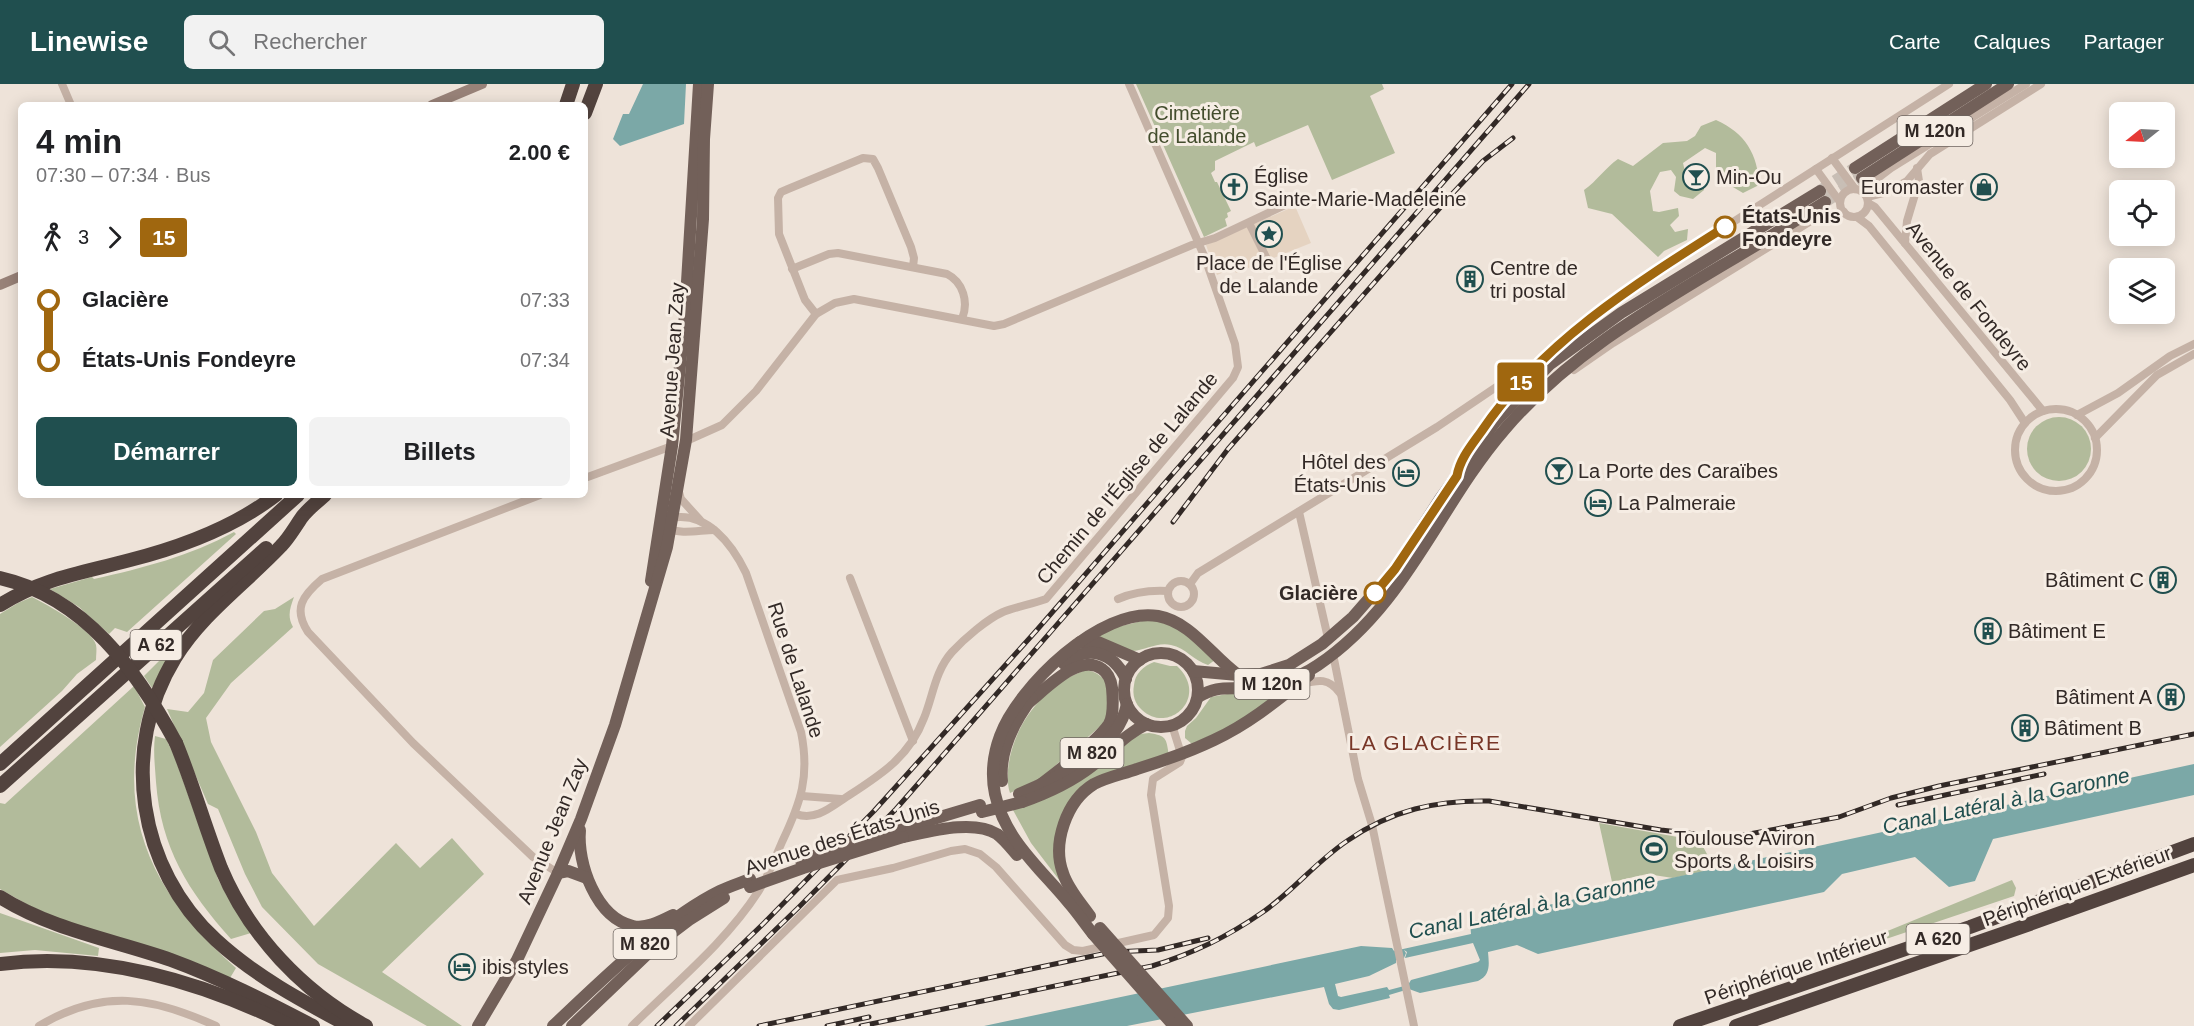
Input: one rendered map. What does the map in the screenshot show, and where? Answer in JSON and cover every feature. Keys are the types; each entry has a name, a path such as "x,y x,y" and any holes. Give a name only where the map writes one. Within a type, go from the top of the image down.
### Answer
{"highway":[{"path":"567,102 573,84"},
{"path":"588,105 596,84"},
{"path":"0,605 37,585 54,579 181,545 237,520 271,498"},
{"name":"A 62","path":"0,764 295,498"},
{"name":"A 62","path":"3,783 322,498"},
{"path":"304,514 282,545 195,631 174,660 151,712 142,769 143,791 149,833 158,857 182,902 198,921 214,939 252,969 306,1003 349,1026"},
{"path":"0,578 26,586 59,602 104,639 152,699 176,743 222,868 256,929 277,956 310,988 330,1004 366,1026"},
{"name":"Périphérique Intérieur","path":"1680,1026 1970,927 2194,844"},
{"name":"Périphérique Extérieur","path":"1736,1026 2194,865"},
{"path":"0,897 44,919 202,972 313,1026"},
{"path":"0,964 55,962 86,964 151,974 231,998 291,1026"}],"main road":[{"path":"439,102 482,84"},
{"name":"Avenue Jean Zay","path":"642,635 672,446 685,315 699,84"},
{"name":"Avenue Jean Zay","path":"478,1026 512,969 581,819 615,725 671,531 686,440 702,219 708,84"},
{"name":"M 120n","path":"1861,188 1986,84"},
{"name":"M 120n","path":"1861,188 2008,84"},
{"name":"M 120n","path":"1193,671 1238,675 1276,671 1305,655 1328,638 1353,617 1395,569 1457,476 1502,415 1549,365 1622,313 1822,197 1591,348 1550,381 1484,454 1408,573 1388,600 1333,654 1316,667 1272,684 1214,689 1198,697"},
{"path":"0,285 18,277"},
{"path":"1457,476 1459,465 1490,419 1536,365"},
{"path":"1187,1026 1069,902 1015,841 1000,809 993,775 994,759 1000,735 1011,713 1034,684 1080,642 1110,623 1133,617 1155,615 1180,624 1220,662 1238,675"},
{"path":"1080,642 1098,642 1140,660"},
{"path":"1090,916 1065,891 1024,841 1005,805 1001,774 1003,756 1015,723 1028,703 1060,667 1076,655 1098,653 1107,657 1121,668 1126,679"},
{"path":"1151,654 1169,654 1185,661 1193,671 1198,683 1198,697 1189,715 1172,725 1147,724 1139,719 1127,704 1126,679 1134,665 1151,654"},
{"name":"Avenue des États-Unis","path":"1028,703 1072,669 1082,664 1093,664 1101,668 1112,682 1112,712 1107,727 1041,785"},
{"path":"1174,1026 1097,931 1090,916 1063,875 1059,861 1062,830 1069,812 1079,797 1095,784 1181,754 1235,729 1297,685 1316,667"},
{"name":"Avenue des États-Unis","path":"1021,798 1073,769 1100,746 1121,726 1127,704"},
{"name":"Avenue des États-Unis","path":"553,1026 661,930 721,891 750,883 850,843 901,833 1021,798 1054,791 1093,765 1129,733 1147,724"},
{"path":"581,819 579,845 587,878 597,896 615,918 632,926 641,927 656,923 703,901"},
{"path":"901,833 973,826 996,834 1064,907 1097,931"},
{"path":"558,873 568,870 587,878"},
{"name":"Avenue des États-Unis","path":"572,1026 660,942 689,920 750,883"},
{"name":"Avenue Jean Zay","path":"488,1026 494,1002"}],"street":[{"path":"62,84 70,102"},
{"name":"Chemin de l'Église de Lalande","path":"796,814 808,817 816,815 843,800 892,766 913,741 924,719 936,677 951,653 973,633 1001,613 1046,599 1233,378 1238,367 1236,344 1198,243 1129,84"},
{"path":"1190,584 1198,573 1420,437 1514,375 1536,365 1570,333 1672,261 1949,84"},
{"path":"1840,202 1843,194 1861,188 2026,84"},
{"path":"1861,188 1887,192 1907,181 1930,154 2041,84"},
{"path":"816,314 805,300 779,234 778,198 781,192 863,158 873,159 911,247 914,258 913,267"},
{"name":"Avenue de Fondeyre","path":"1832,158 1861,188 2043,411"},
{"path":"1905,243 1907,221 1919,181 1917,168"},
{"path":"1816,170 1840,202 1844,212 1852,217 1865,212 1861,188"},
{"path":"588,477 723,425 735,414 816,314 836,303 854,298 994,326 1004,324 1249,223 1296,200"},
{"path":"1532,401 1613,343 1814,219 1844,212"},
{"name":"Avenue de Fondeyre","path":"1857,217 1877,235 2010,400 2025,423"},
{"path":"1249,223 1269,263"},
{"path":"792,269 829,254 838,253 947,274 956,278 964,295 962,319"},
{"path":"2077,415 2118,393 2170,356 2194,344"},
{"path":"2095,438 2157,375 2194,354"},
{"path":"2061,409 2077,415 2085,421 2095,438 2096,461 2091,472 2083,481 2065,490 2044,489 2033,484 2019,466 2016,444 2019,433 2025,423 2043,411 2061,409"},
{"name":"Rue de Lalande","path":"632,1026 734,926 759,890 796,814 806,766 801,732 746,573 737,554 725,539 701,521 681,499 678,492"},
{"path":"532,498 322,579 310,589 300,608 303,624 308,632 372,701 533,857 558,873"},
{"path":"1299,512 1328,638"},
{"name":"Rue de Lalande","path":"661,521 690,518 701,521"},
{"path":"661,521 671,531 714,530"},
{"path":"850,578 913,741"},
{"path":"1179,581 1190,584 1194,598 1187,605 1173,604 1168,591 1172,584 1179,581"},
{"path":"1118,599 1131,594 1156,590 1168,591"},
{"path":"1333,654 1358,779 1372,825 1414,1026"},
{"path":"1297,685 1324,680 1335,686 1341,694"},
{"path":"688,1026 837,880 893,868 951,851 965,849 980,854 996,867 1057,938 1073,950 1083,951 1154,935 1168,918 1169,906 1151,795 1153,779 1180,762 1182,757 1172,725"},
{"path":"801,796 843,800"},
{"path":"39,1026 65,1011 90,1003 142,1001 181,1011 216,1026"}],"green space":[{"name":"Cimetière de Lalande","path":"1136,84 1382,84 1384,89 1370,96 1395,153 1332,180 1308,125 1256,147 1254,142 1215,161 1215,170 1211,173 1231,211 1227,213 1228,217 1225,219 1227,226 1204,237"},
{"path":"1716,120 1735,131 1748,146 1756,164 1759,185 1743,193 1716,177 1716,153 1705,148 1683,163 1686,176 1704,177 1704,190 1693,199 1680,196 1674,191 1676,177 1671,170 1660,172 1650,191 1653,211 1678,208 1679,216 1670,225 1675,232 1688,229 1687,240 1664,251 1658,257 1612,214 1588,208 1584,190 1618,159 1633,166 1663,143 1687,141 1695,136 1701,126"},
{"path":"2059,417 2071,419 2082,426 2089,437 2091,449 2089,461 2082,472 2071,479 2059,481 2047,479 2036,472 2029,461 2027,449 2029,437 2036,426 2047,419"},
{"path":"234,532 236,534 127,632 115,628 109,634 79,607 50,589 166,560 200,548"},
{"path":"32,597 87,632 96,645 96,660 77,674 62,691 0,747 0,614"},
{"path":"294,597 290,608 293,627 231,683 206,718 211,742 256,832 272,873 314,926 396,843 420,868 452,838 484,874 382,972 462,1026 427,1026 318,964 262,907 245,874 218,809 208,804 167,709 188,712 204,693 213,660 264,611 275,609"},
{"path":"1150,619 1179,627 1215,660 1208,665 1181,649 1166,644 1128,651 1093,636 1101,631"},
{"path":"166,654 169,655 152,688 144,676"},
{"path":"1154,662 1177,666 1186,678 1189,689 1188,700 1182,709 1164,718 1153,717 1142,710 1134,696 1133,689 1138,674"},
{"path":"1086,670 1102,677 1109,690 1109,706 1104,723 1041,778 1010,793 1008,770 1016,738 1023,723 1044,696 1057,685"},
{"path":"1292,682 1240,722 1192,744 1185,738 1187,726 1196,718 1211,697"},
{"path":"134,686 145,707 136,747 134,784 138,819 148,852 163,883 183,912 207,941 236,968 230,978 55,917 0,889 0,803 5,804"},
{"path":"1149,733 1165,739 1169,755 1107,775 1062,820 1063,885 1031,843 1013,810 1140,734"},
{"path":"155,736 166,739 174,755 218,879 251,933 231,939 202,904 179,867 164,828 159,806 154,759"},
{"name":"Toulouse Aviron Sports & Loisirs","path":"1599,823 1700,841 1715,869 1673,878 1647,874 1612,882"},
{"path":"2012,880 2016,888 2014,896 1880,941 1868,939"},
{"path":"0,913 99,948 98,956 35,950 0,953"}],"shaded area":[{"name":"Place de l'Église de Lalande","path":"1295,206 1311,243 1236,273 1233,268 1217,275 1206,245"}],"water":[{"path":"643,84 686,84 684,124 620,146 613,139 623,114 629,114"},
{"path":"2194,764 2194,795 1993,839 1975,881 1949,887 1915,857 1842,874 1824,892 1538,954 1517,945 1488,952 1487,972 1478,981 1420,993 1409,989 1389,995 1390,998 1339,1010 1333,1009 1329,1004 1324,987 1127,1026 984,1026 1361,946 1392,948 1394,951 1471,934 1470,922","holes":["1473,943 1480,960 1411,980 1408,985 1389,990 1387,987 1341,997 1338,996 1335,984 1369,976 1396,963 1396,960 1404,958 1406,953 1404,950 1407,952 1405,958"]}],"tunnel":[{"path":"1820,191 1855,168"},
{"path":"1826,201 1861,178"}],"railway":[{"path":"657,1026 763,924 874,811 1036,631 1512,84"},
{"path":"676,1026 896,809 1529,84"},
{"path":"1173,522 1228,449 1453,193 1483,161 1513,138"},
{"path":"861,1026 1152,966 1182,956 1223,937 1263,912 1336,849 1364,830 1398,814 1433,805 1489,801 1661,830 1713,836 1744,835 1839,817 1891,798 1939,786 2194,734"},
{"path":"1898,805 2044,774"},
{"path":"759,1026 1112,952 1158,950 1208,938"},
{"path":"827,1026 869,1017"}],"bus line":[{"name":"15","path":"1375,593 1395,569 1457,476 1459,465 1490,419 1536,365 1570,333 1672,261 1725,227"}],"place":[{"name":"Min-Ou","path":"1696,177"},
{"name":"Église Sainte-Marie-Madeleine","path":"1234,187"},
{"name":"Euromaster","path":"1984,187"},
{"name":"États-Unis Fondeyre","path":"1725,227"},
{"name":"Place de l'Église de Lalande","path":"1269,234"},
{"name":"Centre de tri postal","path":"1470,279"},
{"name":"La Porte des Caraïbes","path":"1559,471"},
{"name":"Hôtel des États-Unis","path":"1406,473"},
{"name":"La Palmeraie","path":"1598,503"},
{"name":"Bâtiment C","path":"2163,580"},
{"name":"Glacière","path":"1375,593"},
{"name":"Bâtiment E","path":"1988,631"},
{"name":"Bâtiment A","path":"2171,697"},
{"name":"Bâtiment B","path":"2025,728"},
{"name":"Toulouse Aviron Sports & Loisirs","path":"1654,849"},
{"name":"ibis styles","path":"462,967"}],"district":[{"name":"LA GLACIÈRE","path":"1425,743"}],"water label":[{"name":"Canal Latéral à la Garonne","path":"2006,801"},
{"name":"Canal Latéral à la Garonne","path":"1532,906"}]}
